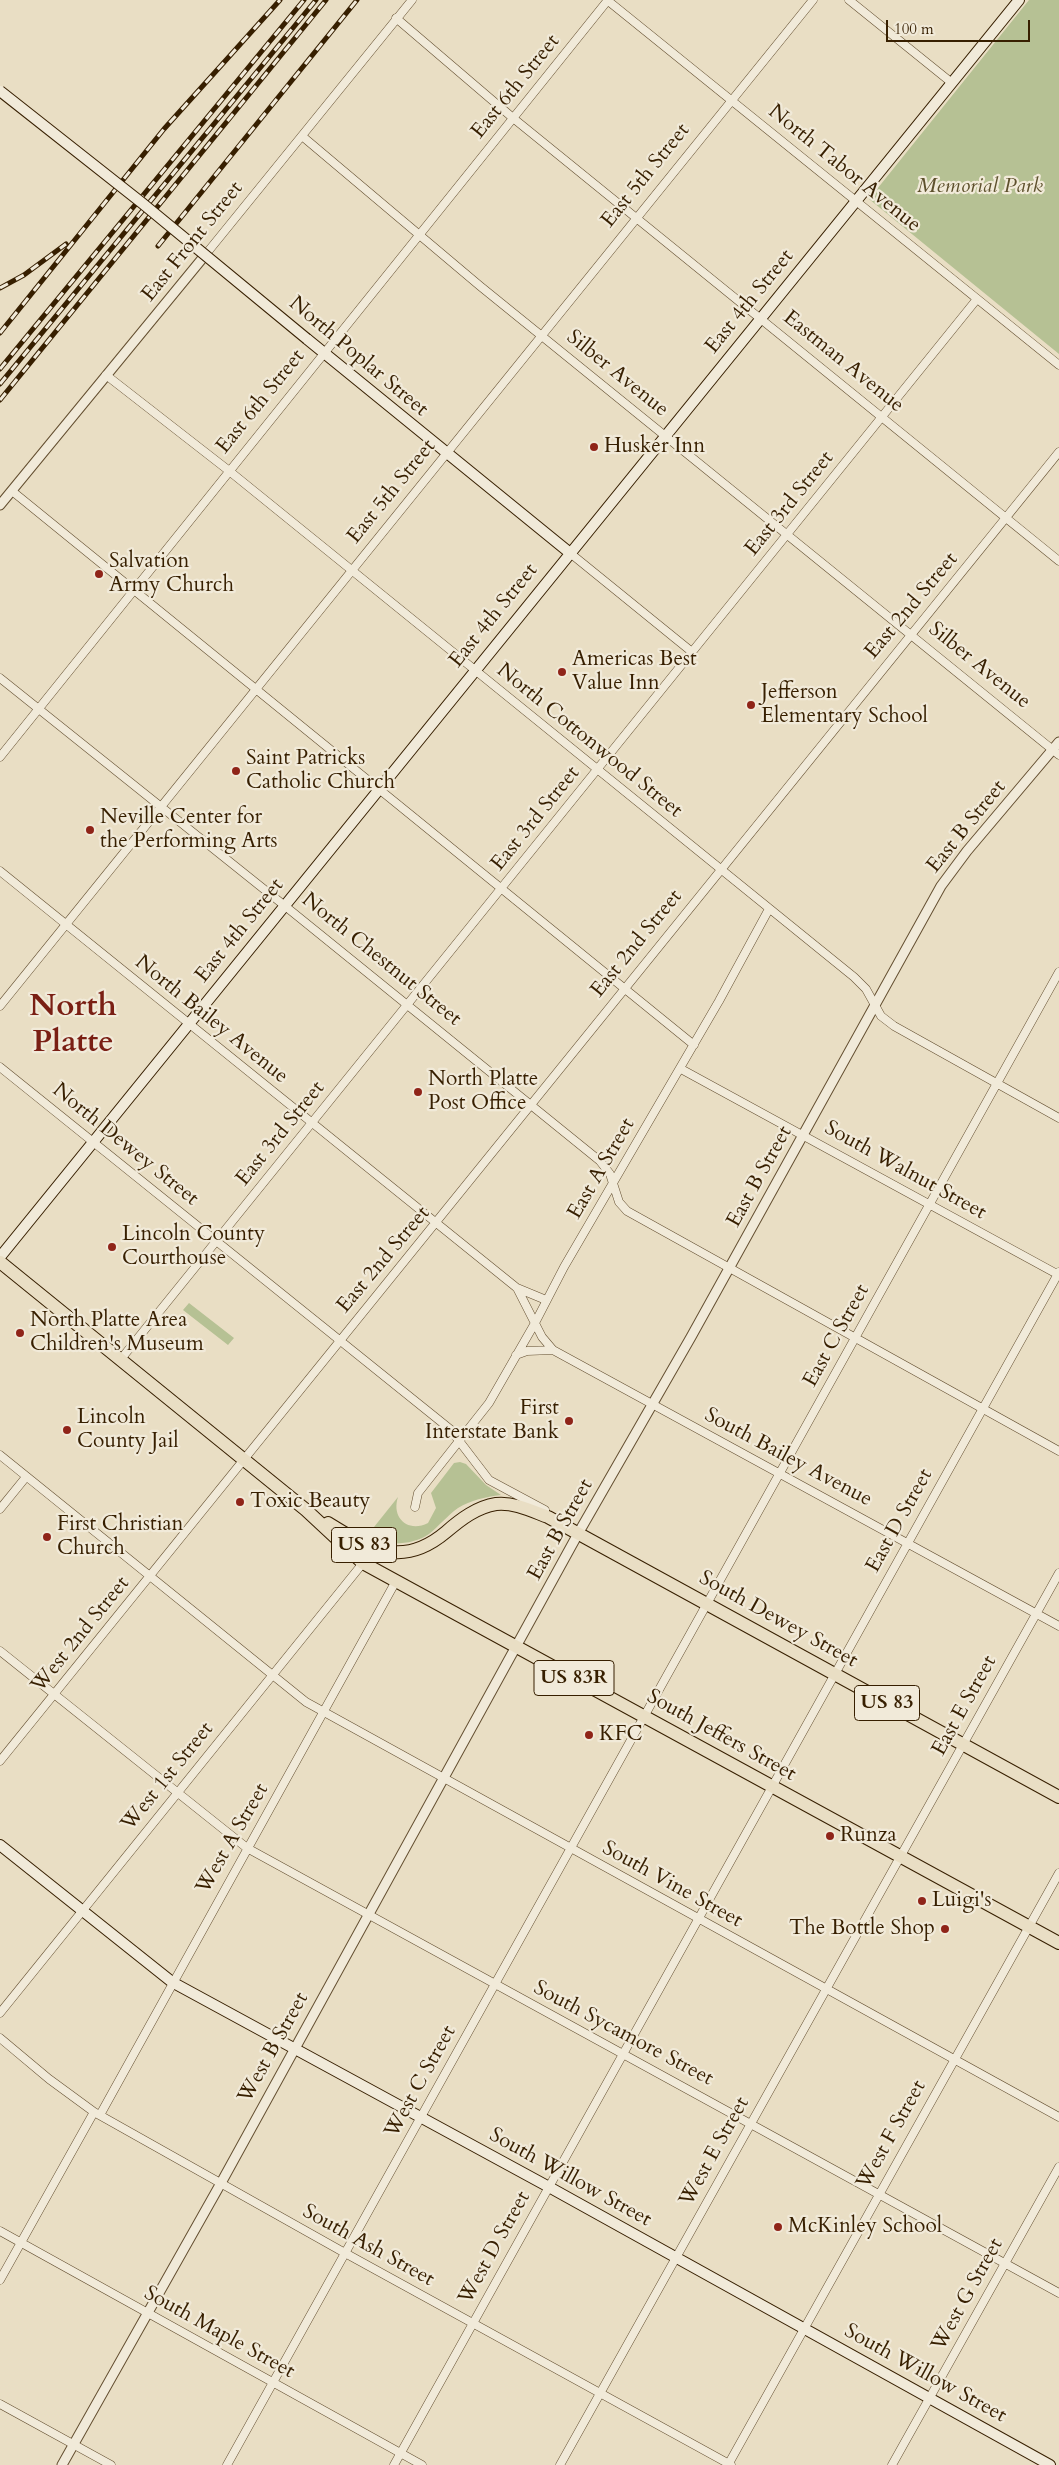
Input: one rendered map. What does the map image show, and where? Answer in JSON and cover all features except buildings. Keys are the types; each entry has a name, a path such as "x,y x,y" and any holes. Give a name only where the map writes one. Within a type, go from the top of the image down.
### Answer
{"highway":[{"name":"US 83","path":"0,1262 306,1510"},
{"name":"South Dewey Street","path":"306,1510 369,1548 391,1553 404,1553 428,1544 478,1510 496,1504 516,1506 556,1521 1059,1797"},
{"name":"US 83R","path":"306,1510 364,1563"},
{"name":"South Jeffers Street","path":"364,1563 1059,1943"}],"main road":[{"name":"East 4th Street","path":"0,1257 286,906 474,670 1020,0"},
{"name":"North Poplar Street","path":"0,91 142,203 446,454 570,553"},
{"name":"South Willow Street","path":"0,1845 172,1982 549,2187 1050,2465"}],"street":[{"name":"East Front Street","path":"0,505 412,0"},
{"name":"North Tabor Avenue","path":"607,0 1059,365"},
{"name":"East 6th Street","path":"0,756 607,0"},
{"name":"East 5th Street","path":"0,1006 812,0"},
{"path":"849,0 952,83"},
{"name":"Eastman Avenue","path":"396,18 514,118 1059,561"},
{"name":"Silber Avenue","path":"302,136 541,335 1056,752"},
{"name":"East 3rd Street","path":"121,1359 977,299"},
{"name":"North Cottonwood Street","path":"106,375 228,470 864,986 876,1004 881,1016 894,1026 1059,1118"},
{"name":"East 2nd Street","path":"245,1460 340,1340 436,1224 530,1104 1059,452"},
{"path":"12,491 694,1045"},
{"name":"North Poplar Street","path":"570,553 692,652"},
{"name":"North Chestnut Street","path":"0,678 286,906 600,1161 610,1174 619,1202 627,1211 1059,1451"},
{"name":"East B Street","path":"516,1646 578,1532 730,1268 941,886 967,851 1056,752 1059,742"},
{"name":"North Bailey Avenue","path":"0,871 436,1224 518,1288 546,1300"},
{"name":"East A Street","path":"415,1507 418,1493 489,1402 535,1323 546,1300 681,1069 769,909"},
{"name":"East C Street","path":"645,1717 1059,972"},
{"name":"North Dewey Street","path":"0,1067 450,1429 459,1442"},
{"name":"South Walnut Street","path":"681,1069 1059,1274"},
{"name":"East D Street","path":"773,1787 982,1409 1059,1274"},
{"name":"North Bailey Avenue","path":"518,1288 535,1323"},
{"name":"South Bailey Avenue","path":"535,1323 553,1350 1059,1626"},
{"path":"516,1355 527,1351 553,1350"},
{"name":"South Dewey Street","path":"459,1442 489,1480 551,1514 556,1521"},
{"name":"South Vine Street","path":"0,1456 272,1676 323,1712 1059,2117"},
{"name":"West 2nd Street","path":"0,1761 245,1460"},
{"path":"0,1509 26,1477"},
{"name":"West 1st Street","path":"0,2013 364,1563"},
{"name":"East E Street","path":"901,1857 1059,1573"},
{"name":"West A Street","path":"0,2280 172,1982 396,1581"},
{"name":"West B Street","path":"62,2465 221,2183 516,1646"},
{"name":"South Sycamore Street","path":"0,1651 247,1848 1059,2293"},
{"name":"West C Street","path":"227,2465 645,1717"},
{"name":"West D Street","path":"394,2465 773,1787"},
{"name":"West E Street","path":"560,2465 901,1857"},
{"name":"West F Street","path":"729,2465 1059,1873"},
{"name":"South Ash Street","path":"0,2038 55,2084 97,2114 472,2324 729,2465"},
{"name":"West G Street","path":"892,2465 1059,2167"},
{"name":"South Maple Street","path":"0,2231 422,2465"},
{"path":"0,2404 111,2465"}],"green space":[{"name":"Memorial Park","path":"1029,0 1059,0 1059,354 869,199"},
{"path":"189,1303 234,1338 228,1345 183,1310"},
{"path":"454,1463 466,1464 486,1485 501,1495 478,1499 463,1505 429,1534 415,1541 389,1543 366,1537 398,1497 397,1511 403,1522 414,1526 428,1523 436,1508 431,1493"}],"railway":[{"path":"0,333 164,129 280,0"},
{"path":"0,369 304,0"},
{"path":"0,384 316,0"},
{"path":"0,400 326,0"},
{"path":"158,246 357,0"},
{"path":"0,288 24,275 66,244"}],"place":[{"name":"Husker Inn","path":"594,447"},
{"name":"Salvation Army Church","path":"99,574"},
{"name":"Americas Best Value Inn","path":"562,672"},
{"name":"Jefferson Elementary School","path":"751,705"},
{"name":"Saint Patricks Catholic Church","path":"236,771"},
{"name":"Neville Center for the Performing Arts","path":"90,830"},
{"name":"North Platte Post Office","path":"418,1092"},
{"name":"Lincoln County Courthouse","path":"112,1247"},
{"name":"North Platte Area Children's Museum","path":"20,1333"},
{"name":"First Interstate Bank","path":"569,1421"},
{"name":"Lincoln County Jail","path":"67,1430"},
{"name":"Toxic Beauty","path":"240,1502"},
{"name":"First Christian Church","path":"47,1537"},
{"name":"KFC","path":"589,1735"},
{"name":"Runza","path":"830,1836"},
{"name":"Luigi's","path":"922,1901"},
{"name":"The Bottle Shop","path":"945,1929"},
{"name":"McKinley School","path":"778,2227"}],"district":[{"name":"North Platte","path":"73,1026"}]}
